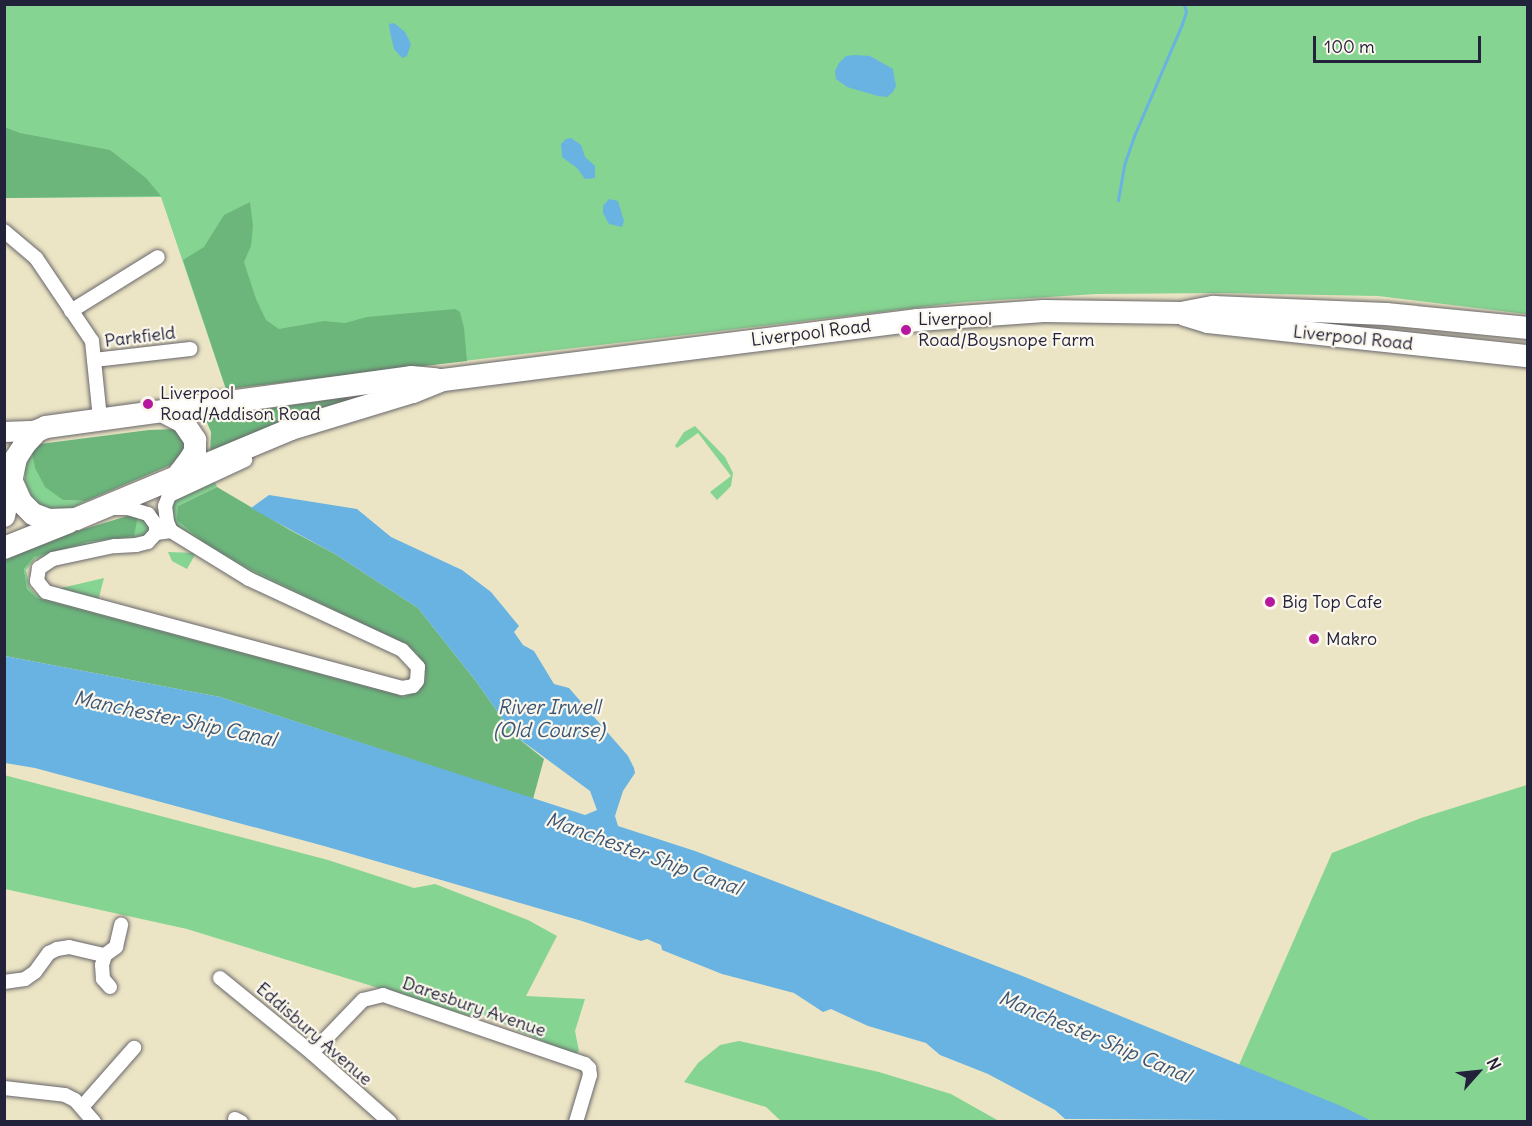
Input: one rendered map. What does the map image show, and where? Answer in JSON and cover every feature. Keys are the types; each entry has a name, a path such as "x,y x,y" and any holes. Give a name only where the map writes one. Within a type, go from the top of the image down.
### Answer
{"highway":[{"name":"Liverpool Road","path":"37,431 57,424 164,412 411,377 443,380 918,320 1044,311 1180,313 1224,307 1386,314 1527,328"},
{"name":"Liverpool Road","path":"1180,313 1208,322 1527,356"},
{"name":"Liverpool Road","path":"4,548 103,508 174,485 291,429 413,392 443,380"},
{"path":"164,412 183,422 195,440 195,451 174,485"},
{"path":"4,516 9,476 16,458 37,431"},
{"path":"9,476 21,502 33,514 49,520 76,519"}],"main road":[{"path":"4,432 37,431"}],"street":[{"path":"7,239 36,258 92,341 100,420"},
{"path":"71,311 158,257"},
{"name":"Parkfield","path":"94,360 190,349"},
{"path":"171,531 165,513 174,485"},
{"path":"103,508 128,508 148,514 156,525 156,533"},
{"path":"171,531 249,579 402,650 418,667 417,681 407,688 391,685 46,592 37,581 39,568 53,559 114,546 148,542 156,533 171,531"},
{"path":"110,987 102,973 105,956 116,947 121,925"},
{"path":"4,982 25,979 35,972 49,953 57,949 69,946 105,956"},
{"name":"Eddisbury Avenue","path":"220,978 312,1053 383,1120"},
{"name":"Daresbury Avenue","path":"312,1053 363,1000 383,995 585,1064 589,1068 590,1075 576,1122"},
{"path":"82,1107 134,1048"},
{"path":"4,1088 65,1095 82,1107 94,1122"}],"green space":[{"path":"4,5 1527,5 1527,314 1378,296 1222,293 1096,294 965,302 226,389 161,197 5,198"},
{"path":"4,127 20,133 110,150 146,178 161,196 5,198"},
{"path":"250,202 253,226 251,246 244,262 256,299 266,320 279,329 324,321 345,323 367,317 455,309 460,312 464,328 467,361 226,389 183,260 204,247 224,215"},
{"path":"347,397 350,400 210,455 211,432 205,418"},
{"path":"695,426 725,457 733,473 731,486 717,500 710,492 731,476 698,433 677,448 675,446 684,432"},
{"path":"175,429 188,448 173,464 86,501 63,500 45,487 35,468 32,452 40,444 149,430"},
{"path":"32,452 63,500 86,501 68,510 51,512 34,502 25,482 25,467"},
{"path":"214,480 217,487 178,506 230,556 252,570 409,646 417,653 425,670 426,680 419,690 405,697 37,598 27,589 24,569 34,557 78,544 133,536 138,516 151,526 148,536 78,546 35,559 26,570 30,588 38,596 405,694 421,663 251,574 176,525 172,520 174,517 172,506 176,499"},
{"path":"217,487 335,554 418,608 475,680 514,735 544,759 533,799 220,697 5,656 4,553 131,515 138,516 134,536 88,542 34,557 24,569 27,589 37,598 405,697 419,690 426,680 425,670 417,653 409,646 252,570 204,542 177,520 178,506"},
{"path":"168,552 196,553 187,569 172,561"},
{"path":"104,578 98,601 57,589"},
{"path":"4,775 328,860 414,888 435,884 528,920 557,936 526,996 585,999 575,1031 579,1051 575,1054 564,1051 479,1013 476,1018 187,929 5,889"},
{"path":"1527,785 1527,1121 1372,1121 1239,1065 1332,853 1421,818"},
{"path":"739,1041 879,1072 951,1094 999,1121 781,1121 766,1107 684,1082 698,1063 720,1045"}],"water":[{"path":"394,23 405,32 411,44 407,56 402,58 394,49 390,32 389,24"},
{"path":"846,56 870,56 893,69 896,86 893,92 887,97 878,96 847,87 836,79 835,71 839,63"},
{"path":"571,138 581,145 585,157 595,166 595,178 585,179 577,168 562,157 561,144"},
{"path":"609,199 618,201 624,221 622,227 609,224 603,213 603,206"},
{"path":"269,495 357,509 391,537 462,570 491,592 519,626 514,632 523,645 534,651 554,684 569,688 628,756 635,773 623,791 615,816 618,826 695,851 1025,977 1341,1106 1372,1121 1065,1119 1055,1110 988,1074 940,1055 926,1043 868,1026 831,1009 823,1012 794,993 722,974 662,950 661,945 647,939 641,941 582,921 324,846 35,768 5,763 5,656 220,697 585,815 597,810 590,791 514,735 475,680 418,608 335,554 251,508"}],"waterway":[{"path":"1118,200 1124,165 1182,24 1186,12 1184,4"}],"place":[{"name":"Liverpool Road/Boysnope Farm","path":"906,330"},
{"name":"Liverpool Road/Addison Road","path":"148,404"},
{"name":"Big Top Cafe","path":"1270,602"},
{"name":"Makro","path":"1314,639"}],"water label":[{"name":"Manchester Ship Canal","path":"175,718"},
{"name":"River Irwell (Old Course)","path":"549,718"},
{"name":"Manchester Ship Canal","path":"644,853"},
{"name":"Manchester Ship Canal","path":"1095,1036"}]}
